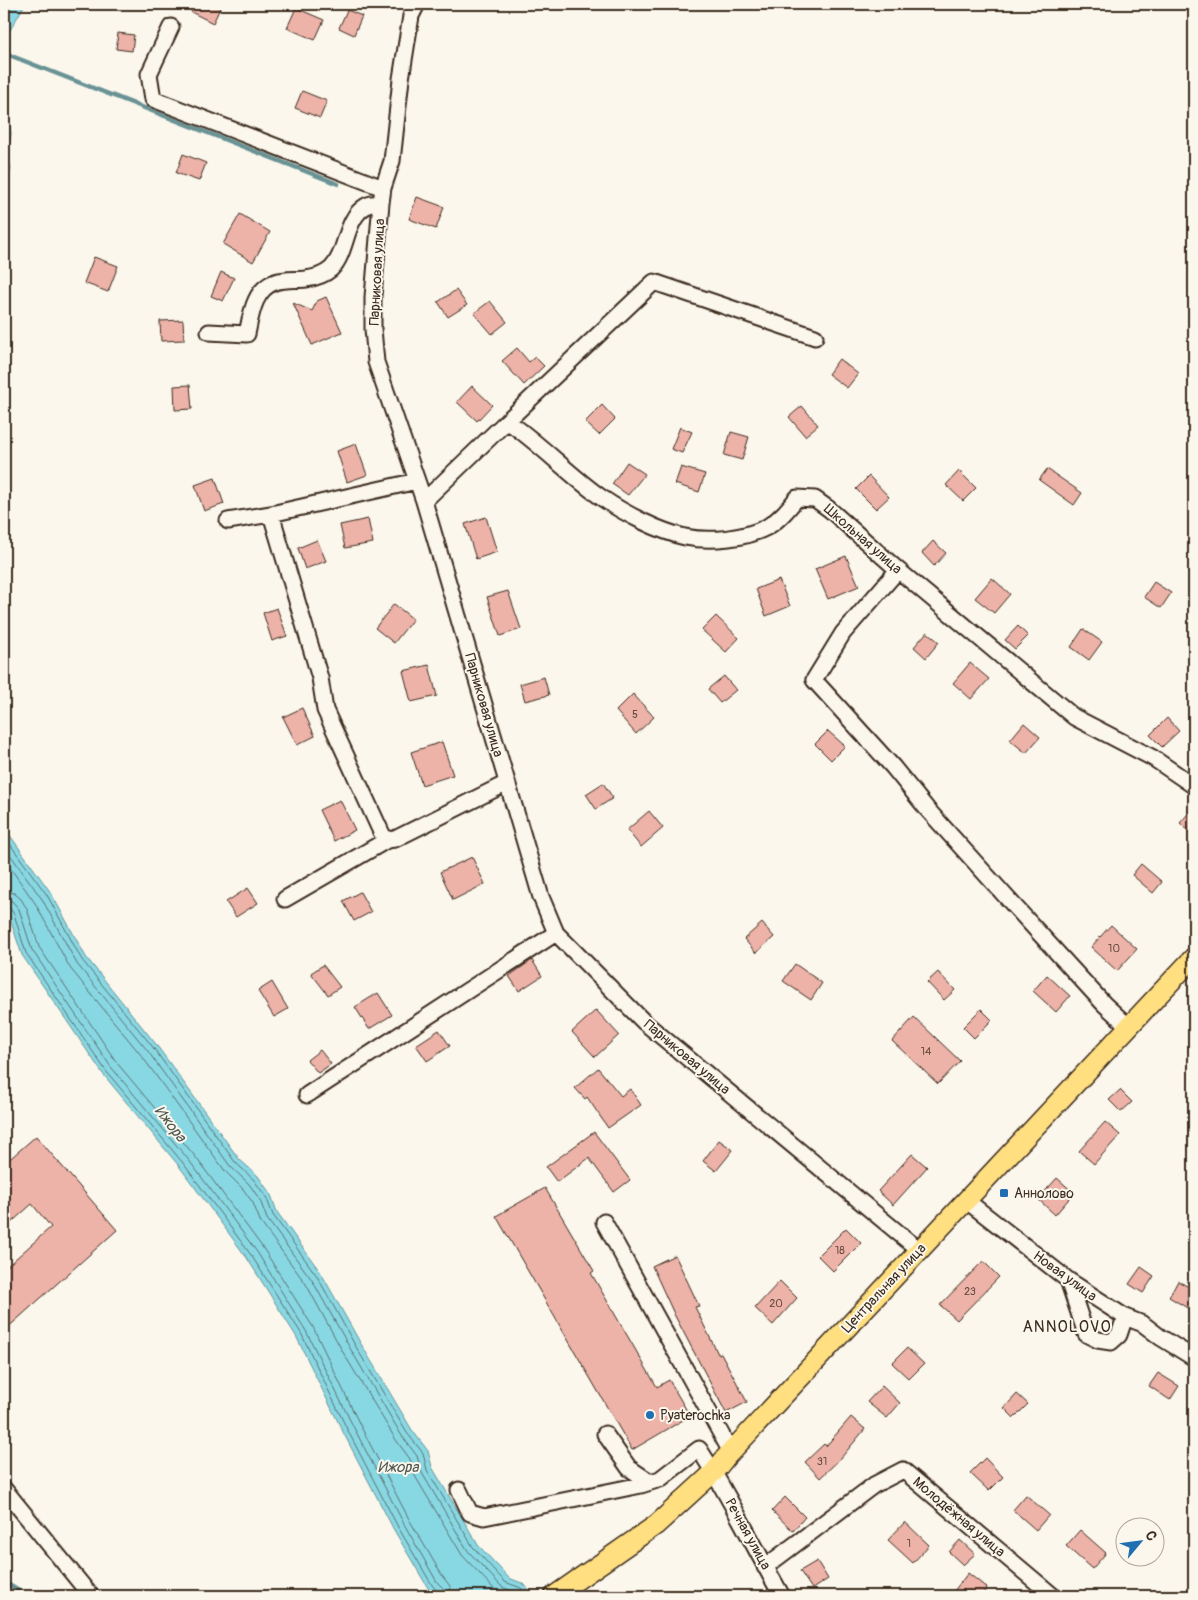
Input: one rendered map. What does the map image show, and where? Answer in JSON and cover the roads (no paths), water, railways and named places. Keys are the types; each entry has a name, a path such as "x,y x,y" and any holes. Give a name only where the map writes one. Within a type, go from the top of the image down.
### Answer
{"main road":[{"name":"Центральная улица","path":"554,1596 656,1525 714,1472 1194,957"}],"street":[{"name":"Парниковая улица","path":"417,4 411,16 401,79 392,162 382,196 373,297 376,362 424,501 541,897 556,933 644,1022 919,1250"},
{"path":"171,27 148,74 153,99 382,196"},
{"path":"209,332 247,334 251,312 261,292 267,286 276,282 309,279 321,275 331,268 342,250 356,214 382,196"},
{"path":"424,501 654,282 815,337"},
{"name":"Школьная улица","path":"507,422 525,433 602,498 638,518 684,537 733,537 750,533 767,527 782,515 797,498 815,499 1074,717 1153,758 1194,786"},
{"path":"228,522 417,481"},
{"path":"271,514 320,678 325,710 382,834 387,840"},
{"path":"898,570 843,633 814,680 1008,899 1104,1004 1129,1027"},
{"path":"285,899 387,840 396,839 507,783"},
{"path":"307,1095 556,933"},
{"name":"Новая улица","path":"967,1202 1068,1280 1125,1317 1143,1324 1194,1358"},
{"path":"604,1222 731,1452"},
{"path":"1068,1280 1086,1334 1098,1340 1111,1342 1119,1335 1125,1317"},
{"path":"605,1434 628,1468 650,1482"},
{"name":"Речная улица","path":"650,1482 660,1479 699,1449 714,1472 782,1596"},
{"name":"Молодёжная улица","path":"765,1567 874,1485 903,1470 1053,1596"},
{"path":"459,1490 470,1512 484,1517 650,1482"},
{"path":"4,1489 91,1596"}],"water":[{"path":"4,4 25,4 5,39 4,51"},
{"path":"4,88 11,133 8,155 11,169 4,190"},
{"name":"Ижора","path":"4,827 51,893 86,957 155,1043 239,1159 258,1176 271,1195 277,1212 321,1273 412,1430 428,1451 432,1467 478,1545 509,1578 524,1584 534,1596 435,1596 428,1588 394,1530 296,1336 247,1258 179,1166 103,1074 22,955 9,916 4,907"}],"waterway":[{"path":"4,53 338,184"},
{"path":"4,1582 27,1596"}],"place":[{"name":"Аннолово","path":"1004,1193"},
{"name":"Pyaterochka","path":"650,1415"}],"district":[{"name":"ANNOLOVO","path":"1067,1327"}]}
